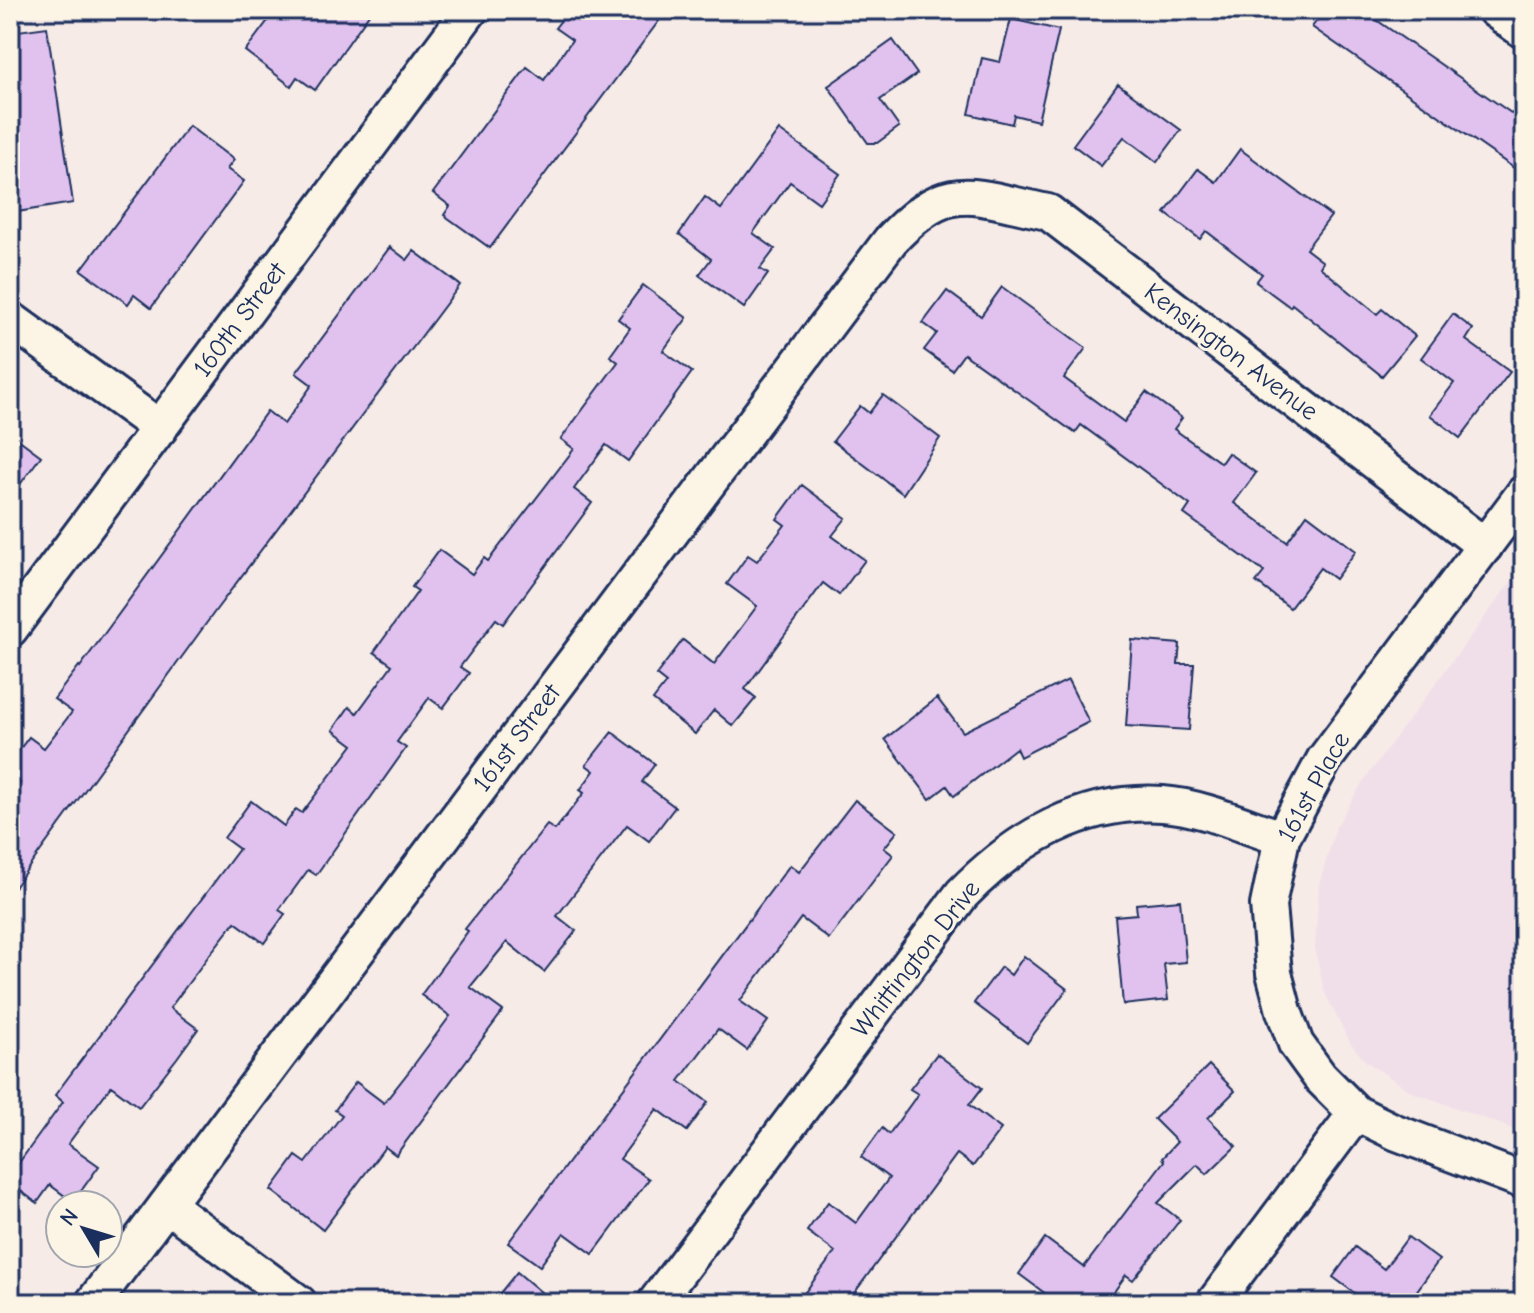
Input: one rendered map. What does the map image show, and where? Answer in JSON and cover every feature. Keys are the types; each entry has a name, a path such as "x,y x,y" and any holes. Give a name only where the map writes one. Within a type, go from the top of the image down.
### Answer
{"street":[{"name":"160th Street","path":"10,629 470,10"},
{"name":"Kensington Avenue","path":"960,195 1048,212 1485,546"},
{"name":"161st Street","path":"93,1303 890,241 912,216 930,204 960,195"},
{"path":"10,319 160,428"},
{"name":"161st Place","path":"1524,493 1324,760 1282,838 1268,905 1277,986 1296,1044 1320,1077 1356,1113 1395,1132 1524,1181"},
{"name":"Whittington Drive","path":"655,1303 962,894 991,864 1024,841 1069,817 1115,807 1164,804 1282,838"},
{"path":"1214,1303 1356,1113"},
{"path":"167,1205 299,1303"}],"shaded area":[{"path":"1524,564 1524,1133 1412,1092 1365,1061 1349,1041 1324,991 1315,949 1319,885 1336,827 1362,783"}],"building":[{"path":"276,10 372,10 315,90 297,77 291,86 245,51"},
{"path":"569,10 667,10 490,248 444,215 450,206 433,193 527,67 544,80 572,40 555,28"},
{"path":"1325,10 1362,10 1524,122 1524,175 1312,27"},
{"path":"1011,19 1059,30 1038,121 1014,115 1012,124 969,114 982,58 1000,62"},
{"path":"47,27 73,203 17,212 15,201 10,202 10,32"},
{"path":"893,40 917,74 880,100 899,127 877,143 868,143 828,86"},
{"path":"1118,84 1181,130 1157,162 1124,137 1101,166 1073,145"},
{"path":"189,126 234,160 227,169 244,181 151,308 134,295 128,304 81,270"},
{"path":"779,130 840,174 819,203 790,182 753,233 775,249 760,269 768,274 744,308 699,275 711,259 679,234 705,197 721,209"},
{"path":"1240,149 1331,216 1306,249 1323,262 1320,267 1377,314 1382,309 1415,336 1382,376 1292,304 1290,307 1256,282 1262,274 1206,231 1200,239 1165,213 1198,169 1216,182"},
{"path":"390,247 407,260 414,251 460,285 216,610 10,893 10,797 20,783 10,775 10,762 29,737 44,748 72,712 54,699 267,411 284,424 312,385 296,373"},
{"path":"643,285 687,318 663,351 692,372 628,461 606,445 574,489 592,503 503,624 496,619 460,667 469,673 443,708 429,698 397,742 406,748 316,875 308,870 279,910 285,914 264,943 235,922 210,954 170,1008 198,1029 139,1107 111,1086 68,1144 99,1166 82,1189 55,1189 50,1185 44,1189 37,1203 10,1183 10,1175 63,1102 55,1095 239,849 224,838 251,801 284,826 296,809 302,813 353,745 333,730 349,707 357,713 392,665 374,652 418,591 412,587 439,550 472,574 484,558 488,561 574,449 561,439 618,362 610,356 630,328 618,319"},
{"path":"1002,287 1086,348 1064,378 1124,422 1146,392 1182,418 1174,429 1221,463 1228,453 1256,473 1234,503 1287,542 1307,514 1356,551 1335,579 1320,568 1290,608 1256,582 1264,572 1184,514 1190,505 1081,425 1075,433 964,354 952,370 924,350 937,333 923,323 947,291 981,316"},
{"path":"1453,314 1473,329 1466,340 1510,372 1460,438 1430,415 1454,383 1421,358"},
{"path":"883,395 940,438 903,494 833,441 860,406 869,413"},
{"path":"10,433 41,456 10,498"},
{"path":"802,485 846,518 832,536 865,560 839,595 823,583 745,689 756,698 733,726 714,710 695,734 653,700 666,683 656,675 683,640 714,664 757,606 727,584 748,555 757,561 785,525 777,519"},
{"path":"1132,640 1180,644 1178,664 1194,664 1189,730 1126,726"},
{"path":"1068,680 1089,722 1020,757 1016,748 954,796 947,786 930,799 885,739 937,698 963,732"},
{"path":"612,732 655,764 642,782 675,807 649,841 627,825 557,916 576,931 544,972 507,942 470,987 503,1011 396,1155 385,1147 323,1230 271,1190 296,1156 306,1163 342,1115 335,1110 356,1082 384,1103 410,1070 450,1016 421,995 468,931 465,929 547,825 555,830 584,793 580,790 594,771 586,765"},
{"path":"855,800 897,832 884,848 893,855 829,939 801,918 740,1001 768,1021 747,1050 718,1029 679,1081 708,1102 687,1131 657,1109 620,1159 649,1179 593,1254 564,1233 540,1266 508,1243 790,865 799,872"},
{"path":"1180,900 1186,962 1164,964 1168,1000 1123,1005 1115,916 1137,914 1136,904"},
{"path":"1024,956 1067,989 1027,1043 974,1003 1001,967 1011,975"},
{"path":"937,1054 982,1088 969,1105 1001,1129 973,1166 957,1154 847,1303 797,1303 835,1252 807,1231 828,1202 856,1223 889,1178 861,1157 882,1128 889,1134 918,1094 910,1089"},
{"path":"1209,1065 1235,1091 1208,1118 1236,1146 1207,1174 1197,1164 1158,1203 1180,1220 1133,1280 1126,1275 1106,1303 1058,1303 1019,1274 1045,1238 1084,1267 1164,1161 1162,1158 1177,1142 1154,1119"},
{"path":"1408,1237 1439,1260 1408,1303 1368,1303 1333,1277 1355,1247 1384,1269"},
{"path":"517,1272 554,1303 492,1303"}]}
